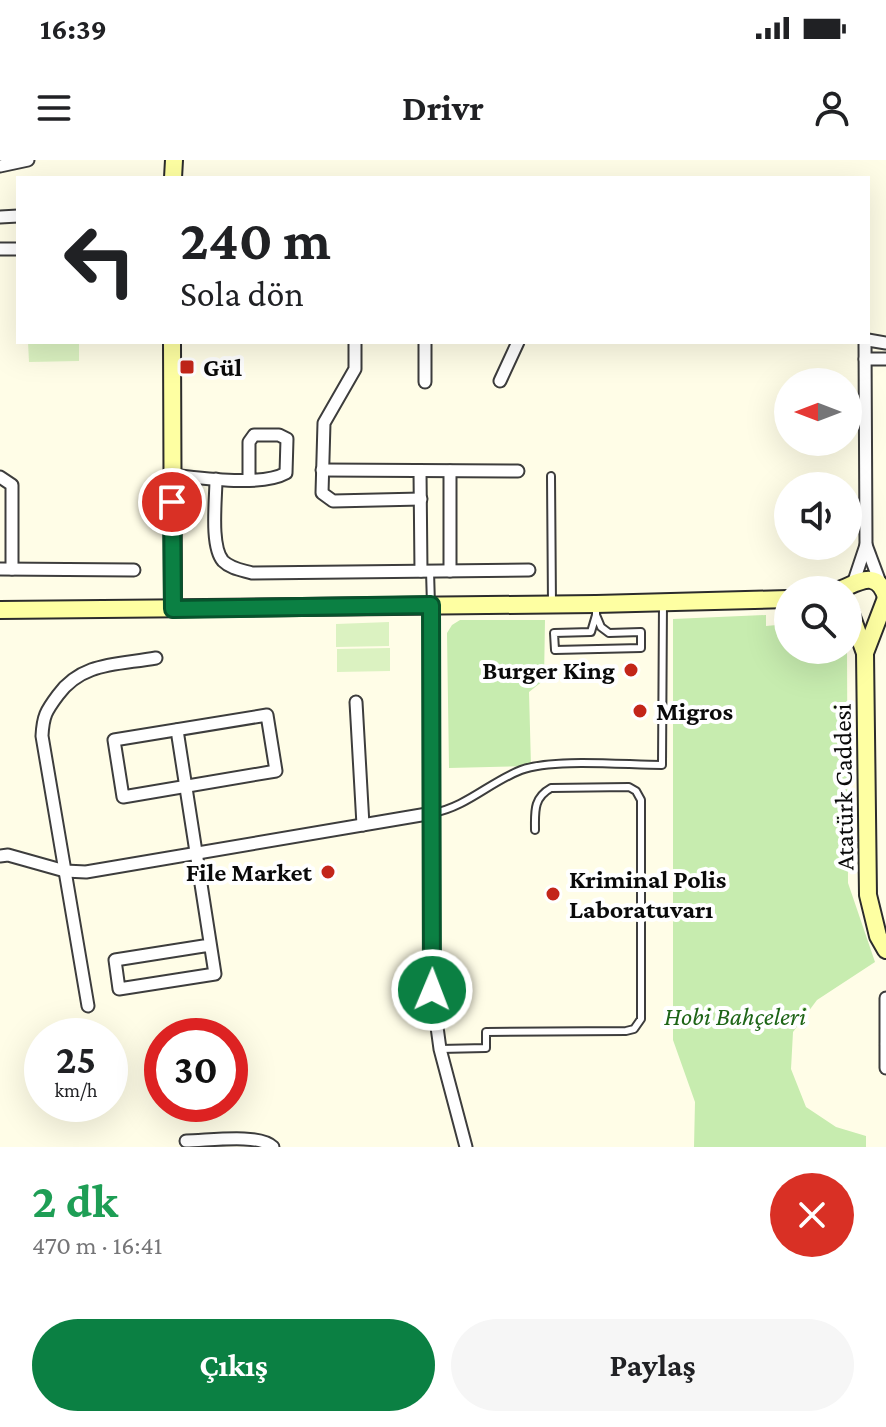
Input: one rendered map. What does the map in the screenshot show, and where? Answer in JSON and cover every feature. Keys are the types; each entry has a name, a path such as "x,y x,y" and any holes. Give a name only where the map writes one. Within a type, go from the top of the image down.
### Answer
{"street":[{"path":"0,166 28,160"},
{"path":"172,344 173,609"},
{"path":"355,344 355,369 324,423 322,493 333,501 421,499"},
{"path":"425,344 425,382"},
{"path":"500,381 517,344"},
{"path":"865,653 884,599 866,545 866,344"},
{"path":"865,359 886,359"},
{"path":"172,475 216,479 249,479 276,479 286,473 287,439 279,435 254,435 249,442 249,479"},
{"path":"322,470 518,471"},
{"path":"420,471 426,571"},
{"path":"450,471 450,571"},
{"path":"0,477 12,485 6,569 134,570"},
{"path":"216,479 216,542 221,560 233,568 252,573 529,570"},
{"path":"853,576 866,545"},
{"path":"862,581 871,580 884,599"},
{"path":"0,610 431,605 552,605 596,610 663,602 774,599"},
{"path":"862,618 874,617 884,599"},
{"path":"431,605 432,990 440,1049 466,1147"},
{"path":"862,645 865,653"},
{"name":"Atatürk Caddesi","path":"865,653 868,895 878,936 886,950"},
{"path":"88,1006 42,736 43,715 68,681 83,671 156,658"},
{"path":"356,702 363,825"},
{"path":"267,715 276,771 185,787 123,797 114,740 267,715"},
{"path":"177,730 215,974 119,989 115,960 210,945"},
{"path":"0,856 21,858 65,871 86,872 433,813"},
{"name":"Atatürk Caddesi","path":"875,920 886,933"},
{"path":"886,998 886,1068"},
{"path":"186,1141 257,1139 273,1147"}],"lane":[{"path":"551,476 552,605"},
{"path":"426,571 431,605"},
{"path":"433,813 451,810 516,772 531,767 553,764 662,765 663,602"},
{"path":"596,610 601,627 609,633 641,632 641,648 555,650 554,633 591,632 596,610"},
{"path":"440,1049 486,1048 486,1032 626,1031 634,1029 641,1019 641,800 638,794 629,787 551,788 541,794 535,804 535,830"}],"green space":[{"path":"28,344 79,344 79,361 29,362"},
{"name":"Hobi Bahçeleri","path":"766,615 766,626 774,625 774,664 847,664 848,883 875,962 817,1000 793,1032 791,1069 806,1107 836,1127 866,1136 866,1147 694,1147 695,1102 673,1040 673,619"},
{"path":"460,620 545,620 544,680 529,692 531,766 449,768 447,633"},
{"path":"389,622 389,646 336,647 336,624"},
{"path":"390,648 390,671 337,672 337,649"}],"place":[{"name":"Gül","path":"187,367"},
{"name":"Burger King","path":"631,670"},
{"name":"Migros","path":"640,711"},
{"name":"File Market","path":"328,872"},
{"name":"Kriminal Polis Laboratuvarı","path":"553,894"}],"route":[{"path":"172,502 173,609 431,605 432,990"}]}
